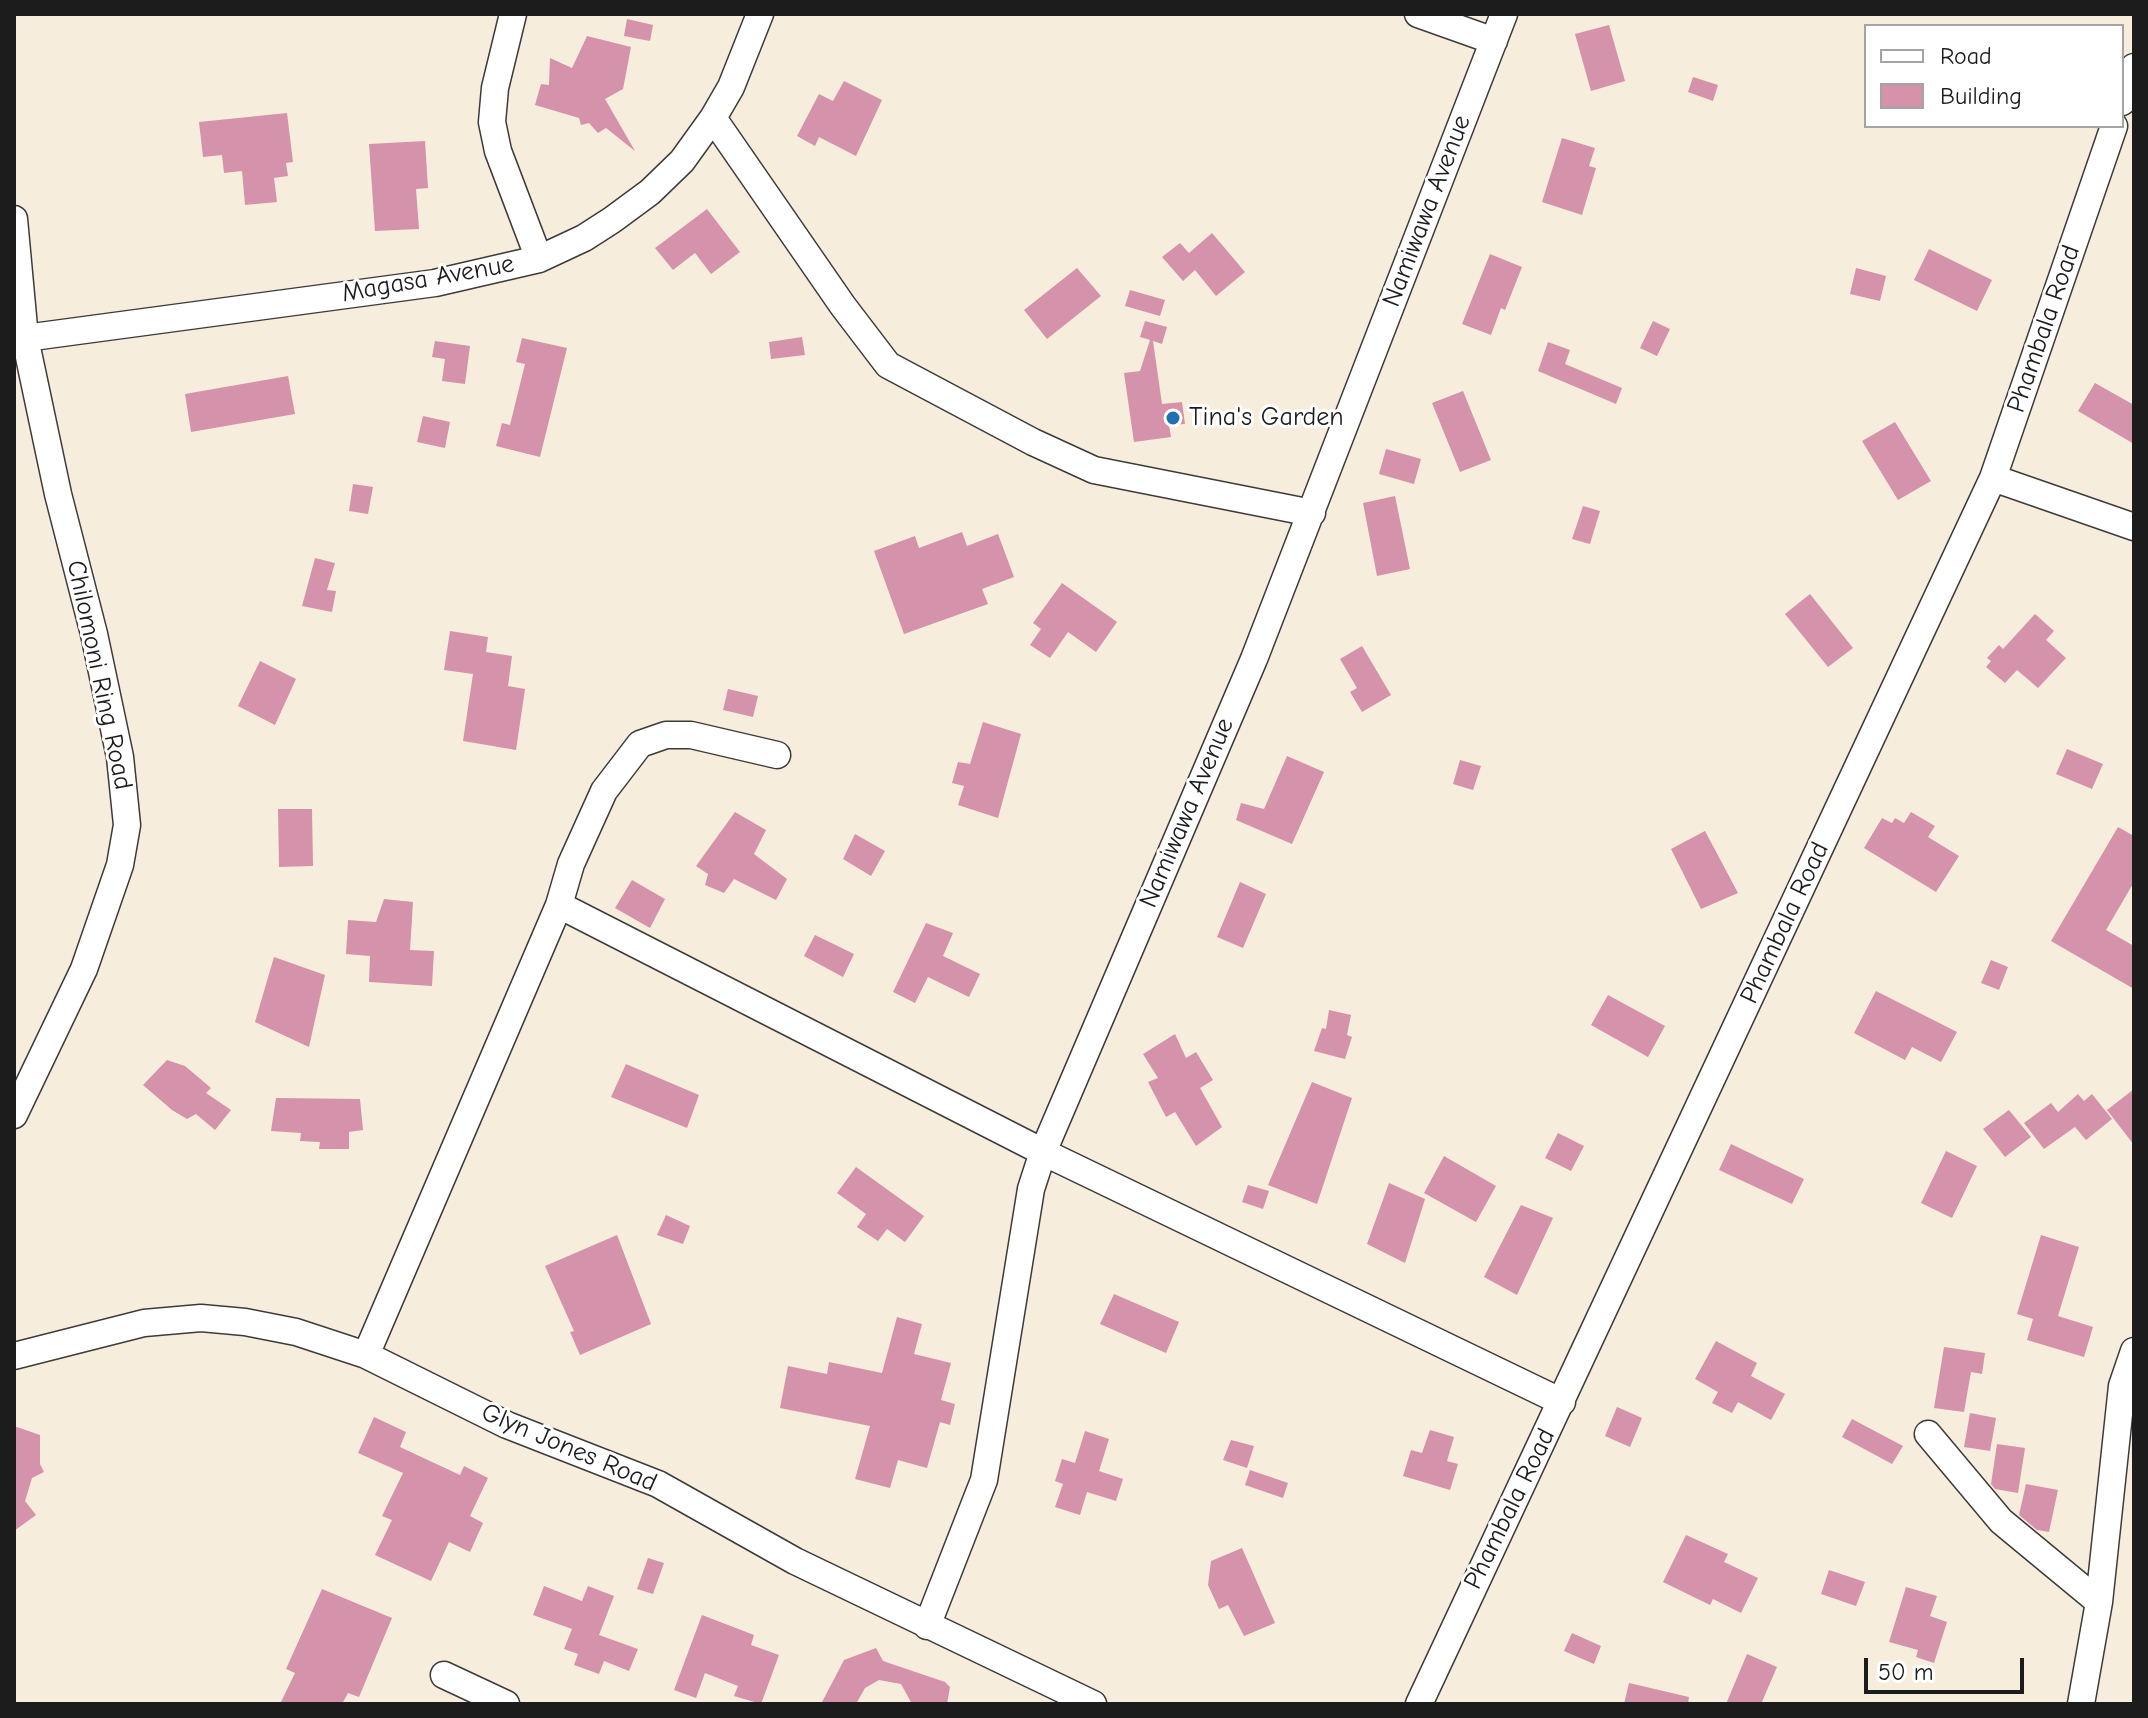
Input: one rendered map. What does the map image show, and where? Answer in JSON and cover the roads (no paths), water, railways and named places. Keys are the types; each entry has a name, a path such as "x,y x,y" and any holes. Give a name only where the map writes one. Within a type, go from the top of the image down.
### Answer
{"street":[{"path":"513,14 495,88 492,122 498,151 539,259"},
{"name":"Magasa Avenue","path":"25,338 435,283 539,259 584,238 650,192 682,161 731,87 760,14"},
{"path":"1418,14 1494,41"},
{"name":"Namiwawa Avenue","path":"927,1626 984,1480 1031,1189 1043,1152 1254,659 1504,14"},
{"path":"2124,96 2134,67"},
{"path":"713,118 843,306 888,365 1033,442 1094,470 1312,513"},
{"name":"Phambala Road","path":"1419,1704 1993,478 2113,128"},
{"name":"Chilomoni Ring Road","path":"14,219 25,338 120,757 127,825 120,865 84,969 14,1115"},
{"path":"1993,478 2134,527"},
{"path":"366,1355 559,905 571,864 604,791 640,744 666,735 691,735 777,755"},
{"path":"559,905 1043,1152 1562,1402"},
{"name":"Glyn Jones Road","path":"14,1356 144,1323 201,1318 245,1322 296,1332 366,1355 507,1425 658,1484 795,1561 1093,1704"},
{"path":"2081,1704 2099,1602 2122,1386 2134,1351"},
{"path":"1928,1434 2001,1521 2099,1602"},
{"path":"444,1675 506,1704"}],"place":[{"name":"Tina's Garden","path":"1173,418"}]}
